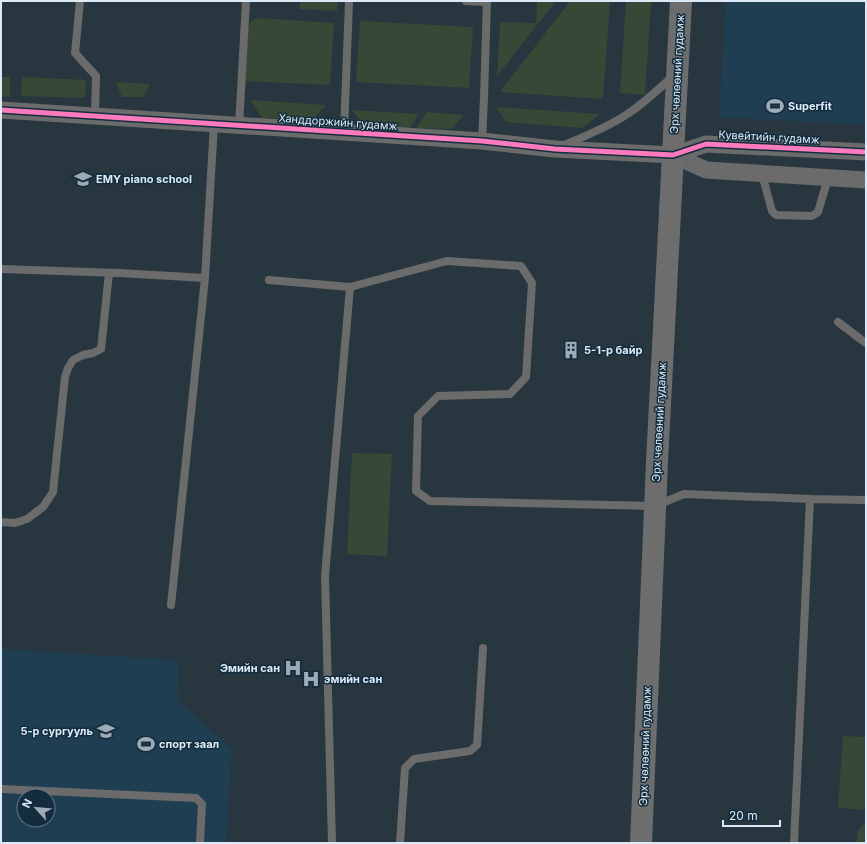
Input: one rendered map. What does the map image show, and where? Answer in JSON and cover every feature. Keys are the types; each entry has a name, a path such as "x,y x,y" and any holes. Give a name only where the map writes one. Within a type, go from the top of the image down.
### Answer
{"main road":[{"name":"Эрх чөлөөний гудамж","path":"641,843 657,462 681,1"}],"street":[{"name":"Ханддоржийн гудамж","path":"1,110 482,141 555,149 673,155"},
{"name":"Кувейтийн гудамж","path":"673,155 706,144 866,152"},
{"path":"673,155 706,170 866,180"}],"lane":[{"path":"80,1 75,53 96,76 94,116"},
{"path":"239,126 246,1"},
{"path":"344,132 349,1"},
{"path":"466,1 487,2 482,141"},
{"path":"555,149 625,116 647,99 678,71"},
{"path":"170,605 205,278 214,124"},
{"path":"762,174 772,211 776,215 812,216 818,212 828,178"},
{"path":"269,280 350,287 447,261 522,266 532,283 526,377 510,394 438,396 418,416 416,491 430,501 655,506 684,494 866,500"},
{"path":"1,269 205,278"},
{"path":"1,522 15,523 27,519 43,506 53,492 65,377 73,360 101,349 109,273"},
{"path":"332,843 325,576 350,287"},
{"path":"838,322 866,343"},
{"path":"794,843 810,499"},
{"path":"400,843 405,768 414,759 470,751 477,745 483,648"},
{"path":"1,789 196,798 202,804 200,843"}],"shaded area":[{"path":"726,1 866,1 866,125 719,117"},
{"name":"5-р сургууль","path":"1,649 179,660 177,700 232,749 226,843 1,843"}],"green space":[{"path":"300,1 338,1 337,11 299,9"},
{"path":"537,1 556,1 497,76 500,22 536,23"},
{"path":"570,1 610,1 603,99 500,92"},
{"path":"626,1 651,1 645,95 620,93"},
{"path":"258,18 334,23 330,85 244,81 249,23"},
{"path":"360,21 473,27 469,88 356,82"},
{"path":"1,77 10,77 10,97 1,96"},
{"path":"22,77 86,80 85,98 21,96"},
{"path":"116,82 150,84 143,97 122,97"},
{"path":"250,100 326,105 312,120 262,118"},
{"path":"496,107 600,114 582,128 506,122"},
{"path":"352,110 419,114 410,128 364,125"},
{"path":"427,112 464,115 451,129 416,128"},
{"path":"352,453 392,454 387,556 347,554"},
{"path":"843,736 866,737 866,810 838,808"},
{"path":"866,822 866,843 857,843 858,831"}],"cycle path":[{"path":"1,110 482,141 555,149 673,155 706,144 866,152"}],"place":[{"name":"Superfit","path":"775,106"},
{"name":"EMY piano school","path":"83,179"},
{"name":"5-1-р байр","path":"571,350"},
{"name":"Эмийн сан","path":"293,668"},
{"name":"эмийн сан","path":"311,679"},
{"name":"5-р сургууль","path":"106,731"},
{"name":"спорт заал","path":"146,744"}]}
